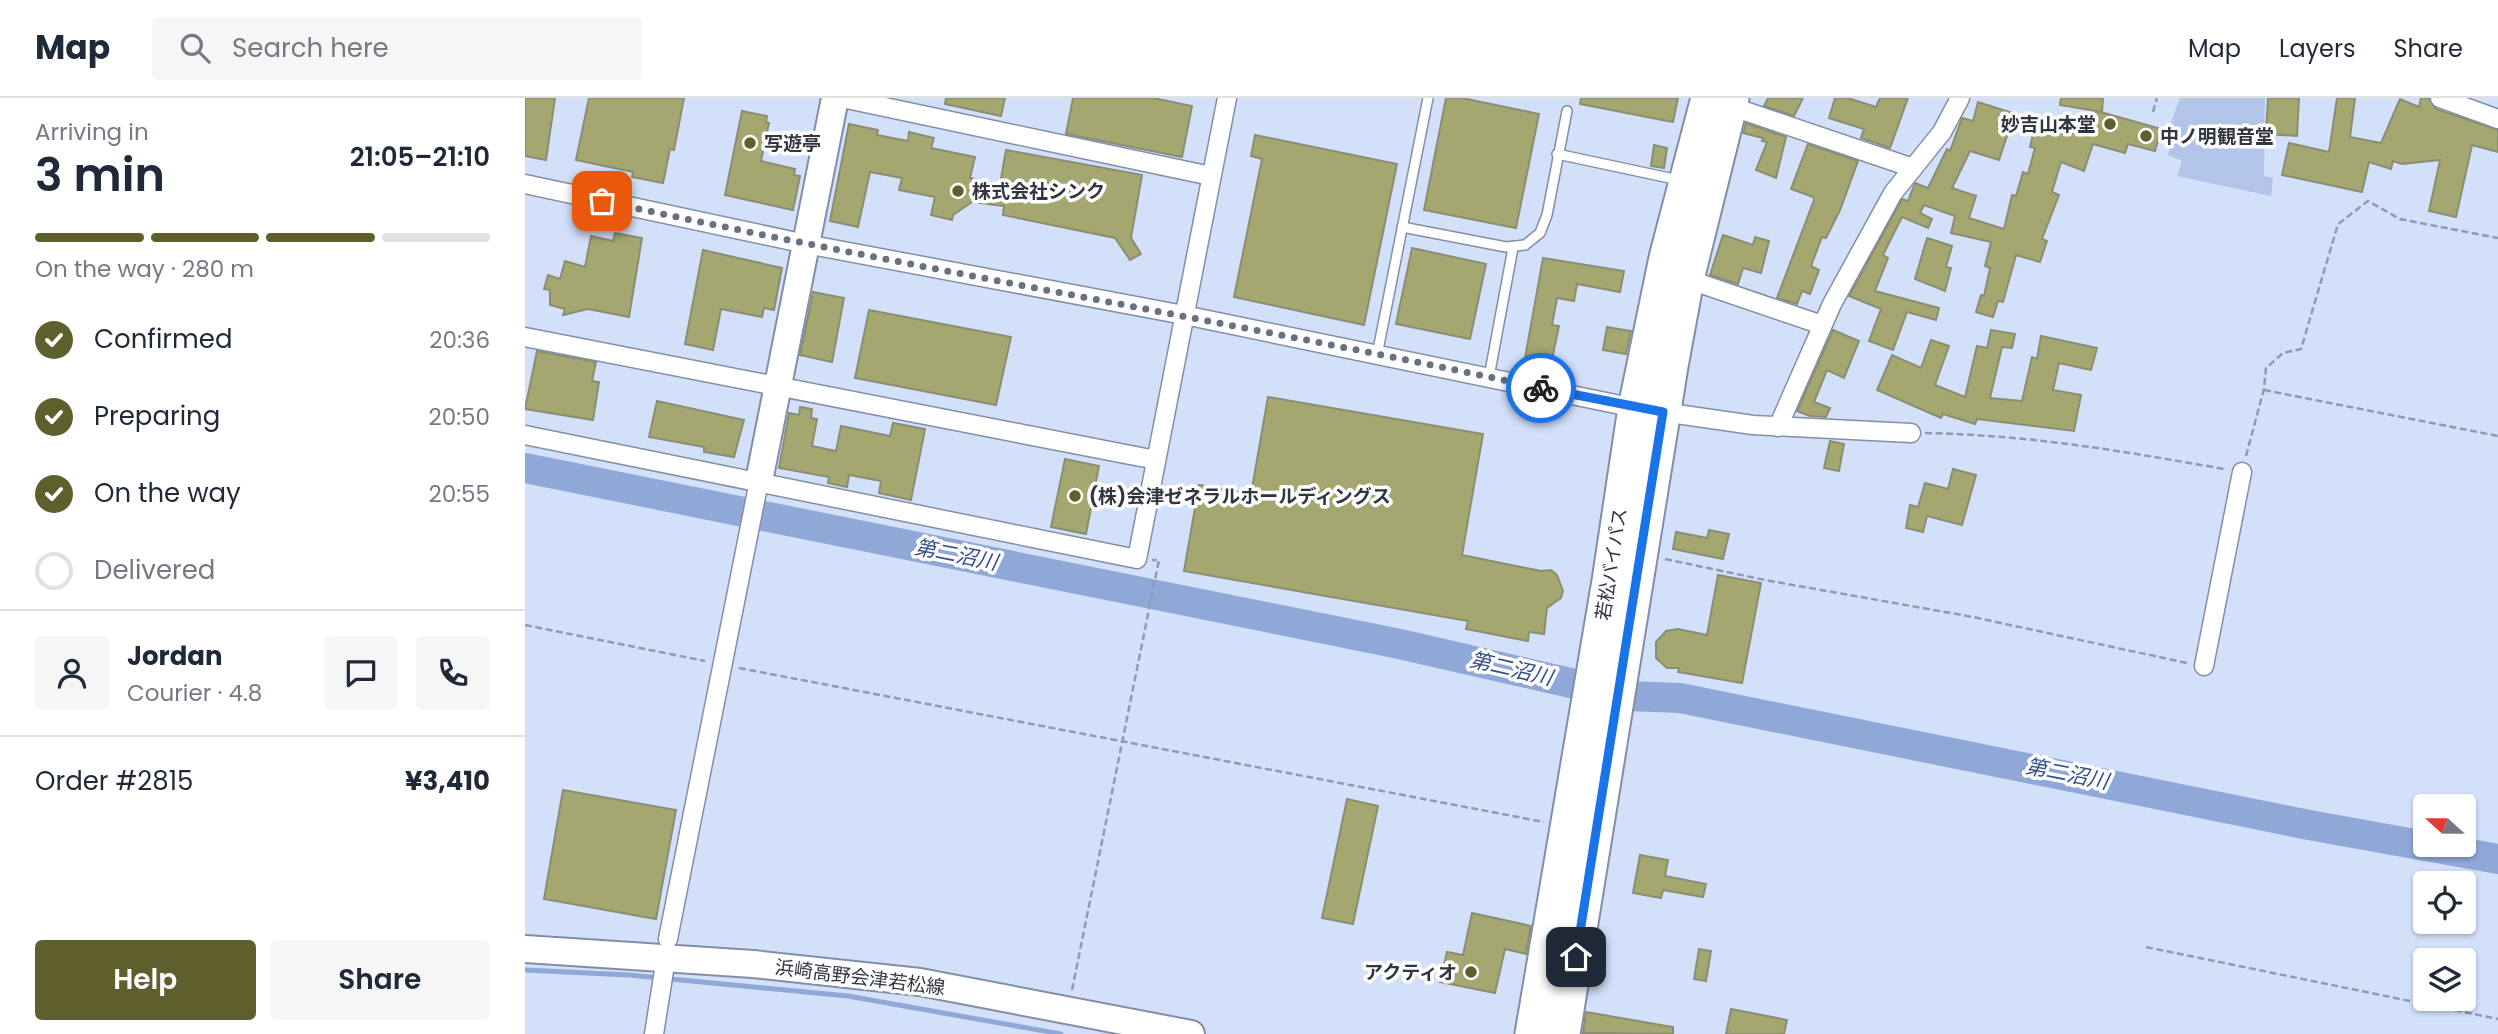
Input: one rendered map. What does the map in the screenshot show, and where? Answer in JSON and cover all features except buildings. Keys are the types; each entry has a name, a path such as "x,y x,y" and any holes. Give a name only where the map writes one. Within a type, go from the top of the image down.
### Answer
{"highway":[{"name":"若松バイパス","path":"1563,1034 1600,721 1685,181 1723,101"},
{"name":"若松バイパス","path":"1610,661 1642,554 1649,410 1687,279 1723,101"},
{"name":"若松バイパス","path":"1532,1034 1568,826 1600,721"}],"main road":[{"path":"755,503 835,98"},
{"name":"浜崎高野会津若松線","path":"525,949 664,964 753,964 920,982 1191,1034"}],"street":[{"path":"842,98 1211,176"},
{"path":"525,435 755,503 1137,559 1227,98"},
{"path":"1778,427 1822,324 1893,193 1942,132 1960,98"},
{"path":"2439,98 2498,119"},
{"path":"1723,101 1913,168"},
{"path":"525,184 806,244 1184,315 1649,410 1778,427 1911,433"},
{"path":"1687,279 1822,324"},
{"path":"525,337 778,384 1156,460"},
{"path":"2204,666 2242,472"},
{"path":"654,1034 664,964 755,503"}],"lane":[{"path":"1377,355 1428,98"},
{"path":"1402,227 1513,248 1525,245 1540,233 1547,215 1567,111"},
{"path":"1557,154 1685,181"},
{"path":"1489,377 1513,248"}],"path":[{"path":"2153,112 2157,98"},
{"path":"1911,433 2056,440 2242,472 2266,368 2271,360 2283,353 2301,349 2337,224 2368,201 2400,219 2498,238"},
{"path":"2263,389 2498,436"},
{"path":"1642,554 1765,580 1973,617 2204,666"},
{"path":"1072,990 1154,587"},
{"path":"525,625 1123,743 1568,826"},
{"path":"2146,947 2498,1019"}],"shaded area":[{"path":"2180,98 2265,98 2264,176 2273,178 2271,196 2177,176 2182,161 2168,155 2174,131 2169,128"}],"waterway":[{"name":"第二沼川","path":"525,468 1395,643 1628,696 1680,698 2309,825 2498,859"},
{"path":"525,970 629,975 848,996 1061,1034"}],"way so far":[{"path":"602,201 806,244 1184,315 1541,388"}],"place":[{"name":"妙吉山本堂","path":"2110,124"},
{"name":"中ノ明観音堂","path":"2146,136"},
{"name":"写遊亭","path":"750,143"},
{"name":"株式会社シンク","path":"958,191"},
{"name":"(株)会津ゼネラルホールディングス","path":"1075,496"},
{"name":"アクティオ","path":"1471,972"}],"route":[{"path":"1541,388 1663,412 1576,957"}]}
